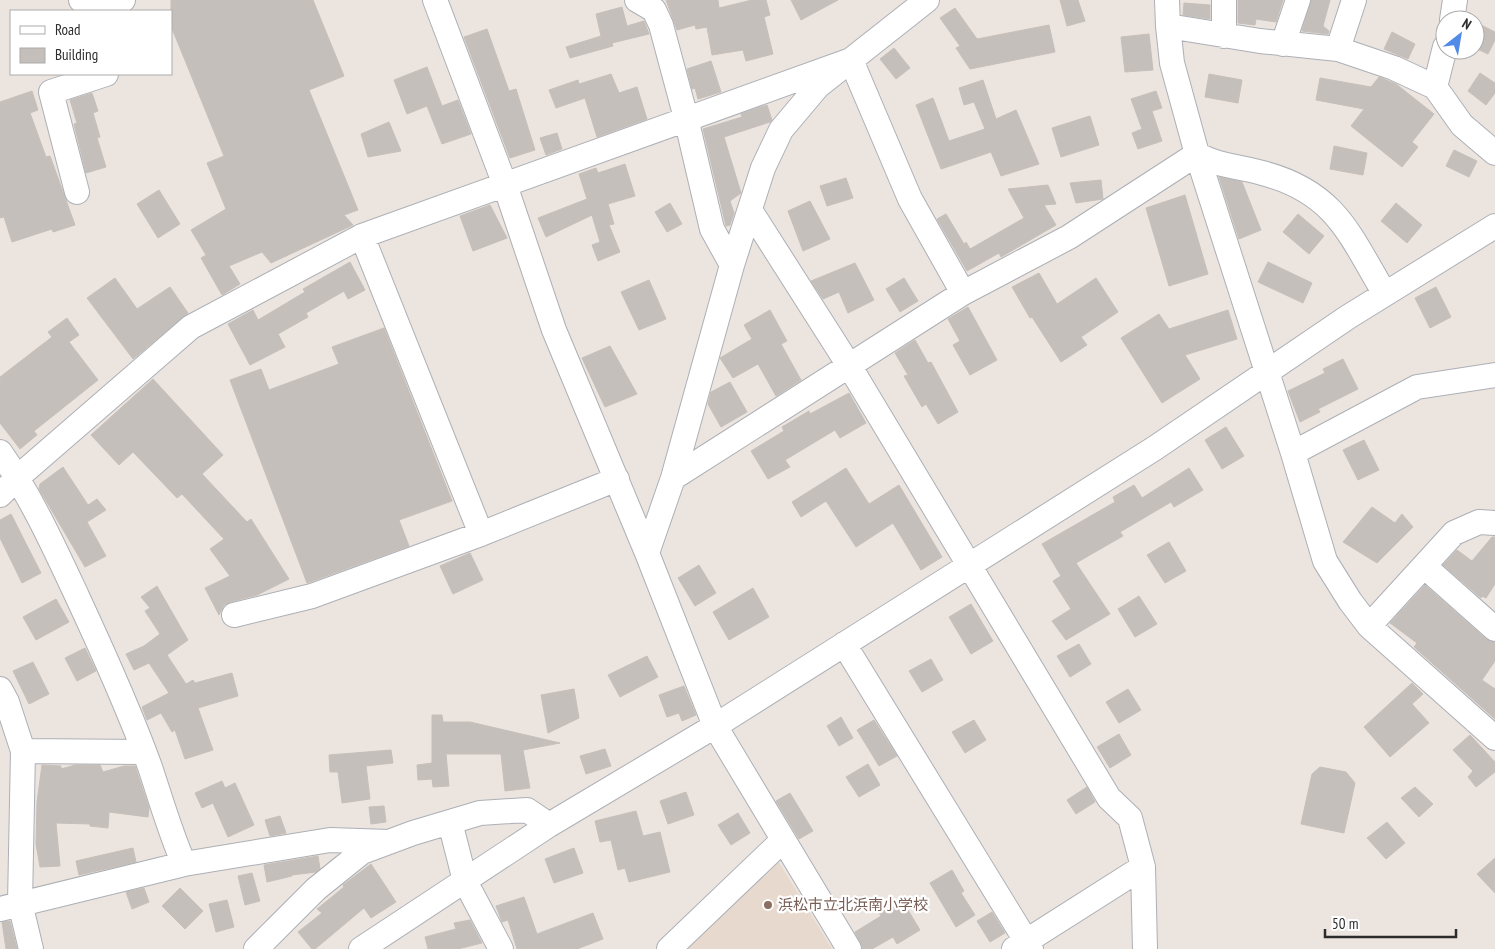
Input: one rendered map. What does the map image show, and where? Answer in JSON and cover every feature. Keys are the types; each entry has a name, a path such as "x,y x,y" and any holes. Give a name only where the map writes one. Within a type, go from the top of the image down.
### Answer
{"street":[{"path":"89,7 123,0"},
{"path":"435,0 505,185 554,330 617,479 715,726 782,841 849,949"},
{"path":"637,0 654,10 686,118 712,229 732,265"},
{"path":"647,553 673,478 732,265 763,168 781,130 818,86 927,0"},
{"path":"1168,0 1168,26 1172,63 1196,154 1293,453 1325,561 1350,601 1369,626 1495,738"},
{"path":"1224,0 1224,36"},
{"path":"1283,44 1298,0"},
{"path":"1338,49 1354,0"},
{"path":"1168,26 1283,44 1338,49 1394,68 1435,87 1462,125 1495,153"},
{"path":"0,495 18,477 191,327 362,236 851,60"},
{"path":"851,60 910,199 963,293"},
{"path":"1435,87 1442,60"},
{"path":"77,192 51,92 103,75"},
{"path":"673,478 850,367 963,293 1069,237 1196,154"},
{"path":"1196,154 1206,160 1242,167 1283,179 1308,191 1334,212 1385,294"},
{"path":"750,210 850,367 1109,798 1130,818 1143,867 1145,949"},
{"path":"361,949 549,825 715,726 1155,448 1385,294 1495,226"},
{"path":"362,236 481,534"},
{"path":"1293,453 1417,387 1495,375"},
{"path":"0,452 18,477 58,556 107,662 144,752 168,825 184,864"},
{"path":"234,615 312,596 481,534 617,479"},
{"path":"1369,626 1454,533 1479,522 1495,522"},
{"path":"1424,566 1495,630"},
{"path":"844,644 1024,946 1143,867"},
{"path":"0,689 7,702 23,751 10,906 31,949"},
{"path":"23,751 144,752"},
{"path":"256,949 316,889 362,852 450,822 480,814 527,810 549,825"},
{"path":"450,822 465,881 501,949"},
{"path":"10,906 184,864 330,840 389,842"},
{"path":"669,949 782,841"}],"shaded area":[{"name":"浜松市立北浜南小学校","path":"778,861 832,949 682,949"}],"building":[{"path":"171,0 313,0 344,76 309,90 358,210 344,215 353,225 271,263 262,252 229,266 240,284 222,295 201,258 206,255 191,230 226,209 207,163 224,156 172,28"},
{"path":"666,0 718,0 719,8 752,0 766,0 770,15 764,17 773,54 746,61 743,50 712,55 707,27 696,29 695,25 677,30"},
{"path":"791,0 838,0 801,20"},
{"path":"1060,0 1078,0 1085,21 1067,26"},
{"path":"1238,0 1283,0 1276,22 1256,19 1255,25 1238,23"},
{"path":"1311,0 1330,0 1323,26 1329,31 1328,34 1302,31"},
{"path":"1184,3 1210,5 1210,19 1183,15"},
{"path":"622,7 627,26 644,21 649,34 612,43 613,46 570,58 566,47 601,36 596,14"},
{"path":"955,8 977,39 1049,25 1055,52 970,69 956,48 960,46 940,18"},
{"path":"1485,27 1495,32 1495,40 1488,54 1485,53"},
{"path":"487,29 509,91 516,89 535,150 510,158 464,37"},
{"path":"1392,32 1415,44 1408,59 1384,49"},
{"path":"1149,34 1153,70 1125,72 1121,37"},
{"path":"894,48 910,68 896,79 880,59"},
{"path":"711,61 721,92 698,99 695,88 692,89 687,69"},
{"path":"427,67 442,106 458,100 471,134 442,144 427,106 407,114 394,80"},
{"path":"1480,73 1495,83 1495,93 1486,105 1468,91"},
{"path":"611,74 619,93 637,87 647,119 597,137 585,98 556,108 549,90 578,80 579,84"},
{"path":"1209,74 1242,80 1238,103 1205,97"},
{"path":"1379,77 1396,84 1434,114 1412,142 1418,147 1402,167 1351,126 1364,109 1316,100 1320,78 1371,87"},
{"path":"983,80 996,119 1016,110 1039,164 1001,176 991,152 941,169 916,105 933,98 949,141 985,129 974,102 964,105 959,88"},
{"path":"32,91 38,110 30,113 46,157 50,156 75,225 53,232 52,229 12,242 4,217 0,218 0,102"},
{"path":"1156,91 1162,108 1152,111 1162,141 1138,149 1132,133 1142,129 1131,99"},
{"path":"92,93 98,111 93,113 100,137 97,138 106,167 86,173 74,124 77,123 70,100"},
{"path":"767,105 772,120 770,122 724,137 741,193 730,201 734,213 730,225 726,226 703,129 742,117 741,114"},
{"path":"1090,116 1099,145 1061,157 1052,128"},
{"path":"389,122 401,151 368,157 361,134"},
{"path":"557,133 562,149 546,155 540,138"},
{"path":"1334,146 1367,153 1363,175 1330,169"},
{"path":"1454,150 1477,161 1469,177 1446,166"},
{"path":"625,164 635,196 608,204 614,224 609,225 620,252 598,261 592,245 600,242 592,215 546,237 538,218 587,199 579,174 596,168 598,173"},
{"path":"1219,177 1242,182 1261,230 1239,239"},
{"path":"846,178 853,198 827,206 820,186"},
{"path":"1101,180 1103,199 1076,203 1070,183"},
{"path":"1048,185 1056,204 1044,205 1056,225 1001,257 999,253 967,271 937,219 946,214 964,244 966,242 970,249 1024,218 1008,189"},
{"path":"159,190 180,224 158,238 137,204"},
{"path":"1185,195 1208,274 1169,286 1146,208"},
{"path":"810,201 830,239 803,251 788,211"},
{"path":"670,203 682,224 667,232 655,212"},
{"path":"1396,203 1422,225 1407,243 1381,221"},
{"path":"490,205 507,238 473,251 460,216"},
{"path":"1298,214 1324,236 1309,254 1283,232"},
{"path":"350,262 365,290 348,299 344,291 306,313 308,317 278,334 285,347 250,365 228,324 253,310 258,320 305,292 303,289"},
{"path":"1268,262 1312,283 1303,303 1258,282"},
{"path":"855,263 874,300 848,313 839,292 823,299 811,281"},
{"path":"1039,273 1057,304 1096,278 1118,312 1081,337 1087,345 1061,362 1032,317 1030,318 1012,287"},
{"path":"115,278 137,309 170,287 188,313 133,359 87,298"},
{"path":"904,278 918,301 900,312 886,289"},
{"path":"649,280 666,319 639,330 621,292"},
{"path":"1436,287 1451,317 1430,328 1415,298"},
{"path":"968,307 997,360 970,375 953,345 960,341 948,319"},
{"path":"770,310 787,341 781,344 801,380 776,396 758,364 733,378 720,358 752,339 744,325"},
{"path":"1228,310 1237,339 1185,355 1200,379 1162,403 1121,338 1159,314 1169,329"},
{"path":"67,318 79,335 69,342 98,380 34,431 37,435 20,449 0,423 0,377 52,337 48,332"},
{"path":"384,328 452,501 399,520 409,546 307,583 230,380 261,369 269,390 339,364 332,347"},
{"path":"915,340 928,363 931,362 958,412 938,424 926,404 922,407 904,376 908,375 895,353"},
{"path":"610,346 637,394 605,407 582,358"},
{"path":"1343,359 1358,389 1318,409 1320,412 1300,422 1288,391 1325,373 1323,369"},
{"path":"153,379 223,455 202,474 247,522 251,519 289,579 257,595 224,605 219,615 205,588 230,576 210,549 224,539 182,494 177,498 133,452 119,465 91,435"},
{"path":"730,382 747,412 721,427 708,404 711,392"},
{"path":"849,393 866,423 840,438 835,430 785,460 790,467 768,479 751,451 784,431 782,427 809,411 810,414"},
{"path":"1226,427 1244,456 1222,469 1205,440"},
{"path":"1364,440 1379,470 1358,480 1343,450"},
{"path":"63,467 88,505 97,499 106,510 87,522 106,556 85,567 39,489 40,484"},
{"path":"846,468 869,504 899,485 942,557 921,570 893,523 856,547 826,501 801,517 792,502"},
{"path":"1189,468 1203,490 1174,507 1171,502 1120,532 1123,536 1076,563 1110,614 1066,640 1052,621 1071,609 1053,581 1061,576 1042,544 1115,502 1113,497 1134,485 1142,498"},
{"path":"1372,507 1395,523 1402,514 1413,527 1377,563 1343,542"},
{"path":"11,514 41,573 22,583 0,538 0,520"},
{"path":"1492,537 1495,537 1495,584 1486,598 1482,596 1481,598 1443,565 1457,550 1472,561"},
{"path":"1169,542 1186,571 1165,583 1147,555"},
{"path":"470,553 483,580 453,594 440,566"},
{"path":"699,565 716,593 695,606 678,578"},
{"path":"1425,585 1486,639 1495,642 1495,661 1482,680 1495,689 1495,719 1414,647 1417,643 1390,623"},
{"path":"157,586 188,640 167,655 186,684 193,680 195,683 232,673 238,696 198,708 213,750 185,759 175,730 172,732 161,713 147,720 142,707 169,693 149,663 134,670 126,654 144,646 160,634 145,611 150,608 141,597"},
{"path":"753,588 769,617 729,640 713,612"},
{"path":"1139,596 1157,624 1135,637 1118,609"},
{"path":"56,599 69,622 36,640 23,617"},
{"path":"971,604 993,641 971,654 949,617"},
{"path":"1079,644 1091,664 1070,677 1057,656"},
{"path":"85,648 96,671 77,681 65,658"},
{"path":"647,656 658,677 620,697 608,675"},
{"path":"931,659 943,680 922,692 909,671"},
{"path":"33,662 49,694 29,704 13,671"},
{"path":"1412,683 1423,694 1412,704 1429,723 1390,757 1364,727"},
{"path":"684,686 696,715 682,721 679,713 667,717 659,695"},
{"path":"574,689 579,718 548,733 541,695"},
{"path":"1128,689 1141,710 1119,723 1106,702"},
{"path":"432,715 442,715 443,722 470,722 560,743 523,750 530,788 505,791 501,754 446,754 449,786 433,787 432,779 418,780 417,765 432,763"},
{"path":"841,717 853,738 839,746 827,726"},
{"path":"874,720 897,756 879,766 857,730"},
{"path":"974,720 986,740 965,753 952,732"},
{"path":"1119,734 1131,755 1110,768 1097,747"},
{"path":"1470,735 1495,762 1495,772 1476,787 1468,777 1473,771 1453,750"},
{"path":"605,749 611,766 586,774 580,756"},
{"path":"391,750 393,763 366,766 370,799 342,803 338,772 330,772 329,755"},
{"path":"868,764 880,785 859,797 846,777"},
{"path":"42,765 61,766 61,769 75,765 100,765 103,772 124,766 135,766 149,808 148,817 109,812 108,828 90,826 90,824 56,823 60,866 40,867 36,844 37,802"},
{"path":"1320,767 1346,772 1355,783 1344,833 1301,824 1312,774"},
{"path":"222,781 225,788 235,783 254,825 228,837 213,803 202,808 195,793"},
{"path":"1087,787 1095,802 1076,814 1067,800"},
{"path":"1415,787 1433,804 1419,817 1401,798"},
{"path":"686,792 694,815 668,824 660,801"},
{"path":"790,793 813,831 799,839 776,801"},
{"path":"384,806 386,822 371,824 369,807"},
{"path":"636,811 643,836 660,832 670,872 629,882 625,868 618,870 611,840 600,842 595,821"},
{"path":"738,813 750,833 731,845 718,825"},
{"path":"280,816 286,833 270,836 265,820"},
{"path":"1387,822 1405,843 1386,859 1367,838"},
{"path":"133,848 136,862 79,875 76,861"},
{"path":"574,848 583,873 554,883 545,859"},
{"path":"318,856 320,869 316,872 292,875 267,882 264,865"},
{"path":"1495,858 1495,893 1477,874"},
{"path":"371,864 396,902 371,918 364,908 315,949 312,949 298,932 322,913 317,909 344,887 343,885"},
{"path":"952,870 964,891 961,893 975,915 956,927 930,883"},
{"path":"252,873 260,901 245,905 238,876"},
{"path":"144,888 149,902 132,909 126,892"},
{"path":"180,888 203,911 185,929 162,906"},
{"path":"524,897 537,934 593,913 603,939 577,949 517,949 508,920 502,922 496,906"},
{"path":"227,900 234,927 216,932 209,904"},
{"path":"902,900 920,930 897,944 893,937 872,949 863,949 855,932 881,916 879,913"},
{"path":"992,912 1005,933 990,942 977,921"},
{"path":"470,920 482,943 458,949 428,949 425,937 456,929 454,923"},
{"path":"10,921 17,949 6,949 2,922"}],"place":[{"name":"浜松市立北浜南小学校","path":"768,905"}]}
